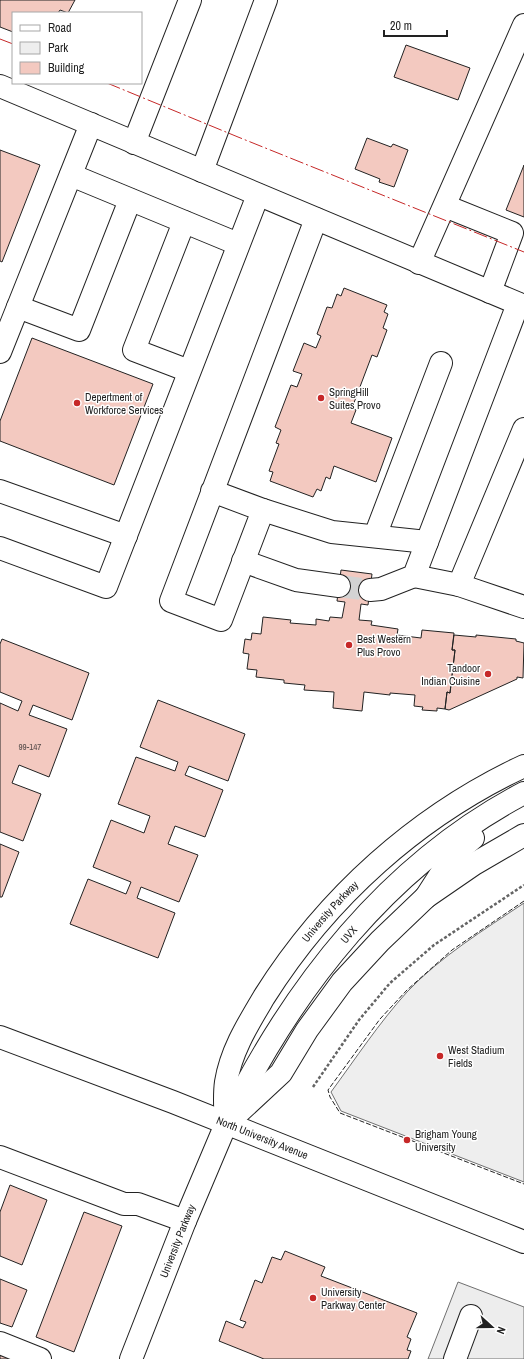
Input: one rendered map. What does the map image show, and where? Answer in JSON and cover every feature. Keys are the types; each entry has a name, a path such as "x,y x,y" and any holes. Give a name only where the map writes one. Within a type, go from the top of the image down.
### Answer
{"main road":[{"path":"134,143 190,0"},
{"path":"202,171 266,0"},
{"path":"419,263 524,25"},
{"path":"0,86 521,305 414,576"},
{"path":"0,352 91,124"},
{"path":"71,175 238,244"},
{"path":"0,548 106,587 258,195"},
{"path":"18,307 79,330 130,200"},
{"path":"445,206 512,233 490,292"},
{"path":"263,510 221,620 170,601 316,219"},
{"path":"184,222 134,350 189,371"},
{"path":"375,536 441,363"},
{"path":"459,585 524,429"},
{"path":"0,491 126,536"},
{"path":"212,491 263,510 332,532 427,542"},
{"path":"243,561 296,580 339,586"},
{"path":"370,590 381,590 414,576 459,585 524,607"},
{"name":"University Parkway","path":"226,1124 224,1100 226,1081 238,1042 253,1014 278,974 303,941 339,899 377,861 440,813 473,792 524,766"},
{"name":"UVX","path":"226,1124 258,1063 287,1016 328,959 358,924 384,896 440,848 496,808 524,793"},
{"path":"426,897 453,855 478,834 524,808"},
{"name":"University Parkway","path":"131,1359 185,1221 226,1124 281,1073 307,1030 342,982 380,941 426,897 474,864 522,840"},
{"name":"North University Avenue","path":"0,1037 173,1102 524,1242"},
{"path":"0,1157 124,1204 138,1204 185,1221"},
{"path":"455,1359 471,1316"},
{"path":"0,1344 40,1359"}],"path":[{"path":"313,1087 359,1020 390,983 434,945 524,885"}],"green space":[{"name":"West Stadium Fields","path":"524,903 524,1182 341,1111 331,1092 387,1016 420,979 463,944"}],"shaded area":[{"path":"458,1282 524,1307 524,1359 428,1359"}],"building":[{"path":"0,0 75,0 69,12 60,10 59,12 12,12 12,32 0,27"},
{"path":"406,45 470,68 458,100 394,77"},
{"path":"367,138 391,147 393,144 408,150 394,187 379,182 380,179 355,169"},
{"path":"0,150 40,165 2,262 0,261"},
{"path":"524,165 524,217 506,210"},
{"name":"SpringHill Suites Provo","path":"344,288 387,305 384,312 388,314 383,328 387,330 377,357 372,355 352,408 356,410 351,423 392,438 376,482 334,466 330,479 326,477 321,491 317,489 313,497 270,481 273,472 269,471 279,444 276,443 281,430 275,427 291,385 297,387 302,374 293,371 304,343 316,348 321,336 317,334 327,307 332,308 337,294 341,296"},
{"name":"Depertment of Workforce Services","path":"32,338 153,384 114,485 0,441 0,421"},
{"name":"Best Western Plus Provo","path":"341,570 372,574 368,605 361,604 359,620 372,621 371,625 398,629 397,635 421,638 422,630 454,633 452,650 455,650 450,693 447,692 445,709 437,708 437,711 422,710 423,707 414,706 415,695 390,693 390,695 364,692 362,711 333,708 334,692 304,690 305,685 284,683 284,680 256,677 257,670 247,669 249,654 243,653 245,639 251,640 252,633 261,634 263,617 291,620 290,623 316,625 316,619 329,621 330,617 342,618 345,602 337,601"},
{"name":"Tandoor Indian Cuisine","path":"454,635 476,637 476,635 516,639 516,641 524,643 523,678 517,677 517,679 449,710 445,709 447,692 450,693 455,650 452,650"},
{"path":"2,639 89,673 72,720 33,705 29,715 67,729 49,777 19,765 12,783 41,794 23,841 0,832 0,703 18,711 22,701 0,692 0,644"},
{"path":"158,700 245,734 228,781 189,766 185,775 223,790 205,837 175,826 168,844 198,855 179,902 141,887 137,898 175,913 158,958 70,924 88,879 126,894 131,882 93,867 111,820 144,833 150,816 118,804 136,757 175,771 178,762 140,747"},
{"path":"0,844 19,852 2,897 0,897"},
{"path":"10,1185 47,1200 22,1265 0,1256 0,1212"},
{"path":"84,1212 122,1226 74,1352 36,1337"},
{"name":"University Parkway Center","path":"285,1251 325,1267 321,1276 417,1313 407,1337 411,1339 407,1350 411,1351 408,1359 264,1359 219,1341 226,1321 243,1328 246,1322 240,1320 255,1280 262,1283 272,1257 281,1260"},
{"path":"0,1279 27,1290 12,1327 0,1323"},
{"path":"0,1351 20,1359 0,1359"}],"tunnel":[{"path":"339,586 370,590"}],"fence":[{"path":"524,901 452,950 407,990 380,1019 328,1090 330,1097 340,1113 524,1184"}],"power":[{"path":"0,39 12,44"},
{"path":"109,84 524,252"}],"place":[{"name":"SpringHill Suites Provo","path":"321,398"},
{"name":"Depertment of Workforce Services","path":"77,403"},
{"name":"Best Western Plus Provo","path":"349,645"},
{"name":"Tandoor Indian Cuisine","path":"488,674"},
{"name":"West Stadium Fields","path":"440,1056"},
{"name":"Brigham Young University","path":"407,1140"},
{"name":"University Parkway Center","path":"313,1298"}]}
